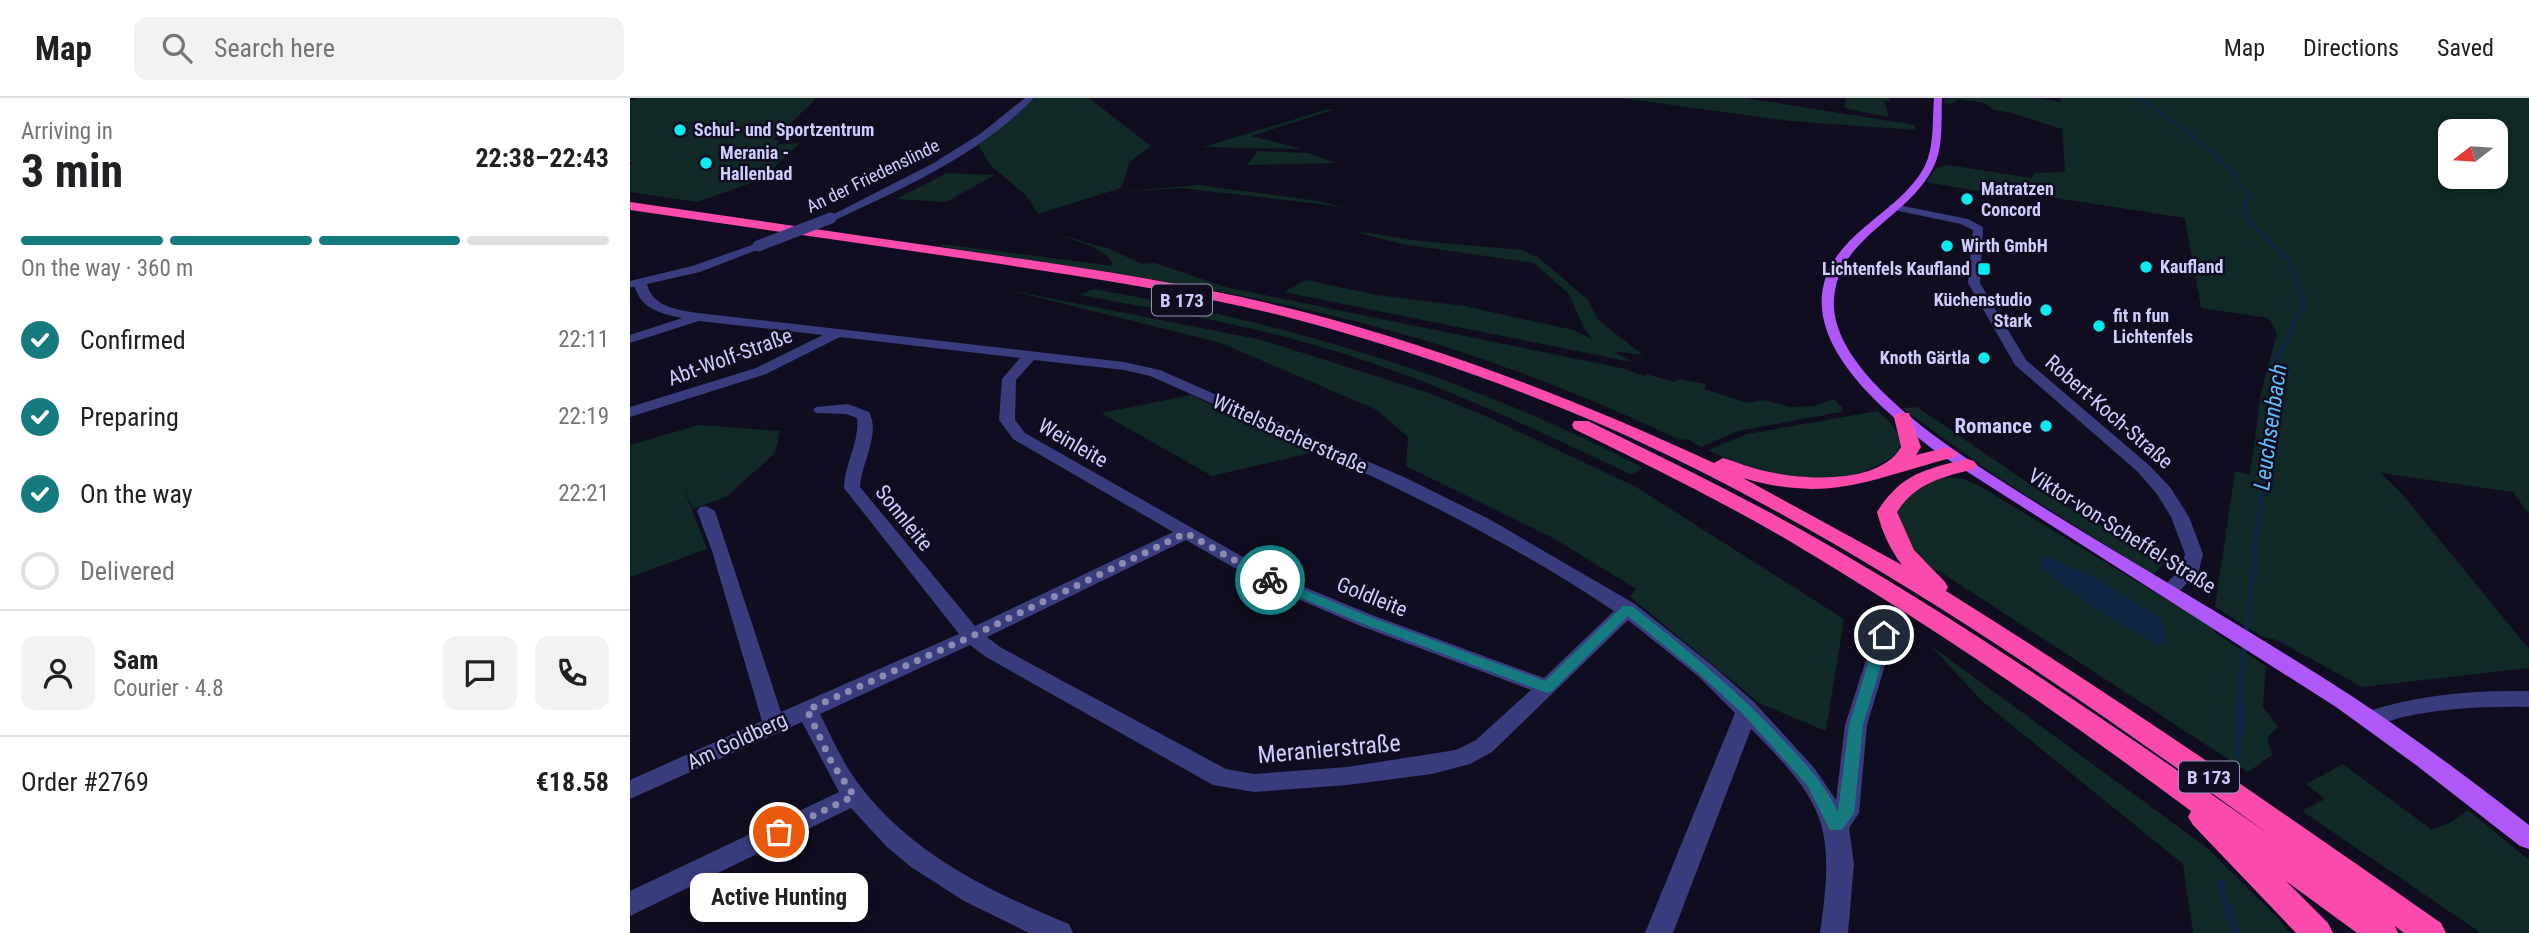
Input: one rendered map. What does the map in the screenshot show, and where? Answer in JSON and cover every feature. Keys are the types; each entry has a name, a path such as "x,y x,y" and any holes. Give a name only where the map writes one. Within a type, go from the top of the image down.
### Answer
{"highway":[{"name":"B 173","path":"630,205 1064,270 1225,299 1325,323 1507,381 1617,426 1716,472 1819,527 1984,627 2168,748 2430,933"},
{"name":"B 173","path":"630,213 1025,273 1201,304 1351,341 1494,390 1622,444 1708,486 1809,542 1979,648 2146,762 2382,933"},
{"path":"1892,467 1906,456 1911,447 1903,417"},
{"path":"1617,426 1732,468 1771,479 1828,483 1853,481 1892,467 1957,459"},
{"path":"1957,459 1902,489 1887,512 1891,533 1900,549 1932,583 1984,627"},
{"path":"2146,762 2274,886 2317,933"}],"main road":[{"name":"Viktor-von-Scheffel-Straße","path":"1938,98 1934,144 1928,169 1838,261 1830,275 1828,311 1852,366 1881,398 1957,459 2370,719 2529,839"}],"street":[{"name":"An der Friedenslinde","path":"635,283 696,269 831,218 932,170 970,146 1030,98"},
{"name":"Robert-Koch-Straße","path":"1893,207 1964,221 1979,229 1974,283 2020,362 2119,447 2164,491 2192,542 2193,564 2169,591"},
{"name":"Wittelsbacherstraße","path":"635,283 647,301 659,307 698,317 1124,366 1155,373 1463,513 1538,552 1628,609 1702,668 1747,709 1812,781 1824,798 1836,825"},
{"path":"630,339 698,317"},
{"name":"Abt-Wolf-Straße","path":"630,412 761,371 841,332"},
{"name":"Weinleite","path":"1031,355 1009,379 1007,420 1019,436 1186,533"},
{"name":"Sonnleite","path":"821,410 848,408 864,415 865,430 853,472 852,488 972,636"},
{"path":"706,510 774,724"},
{"name":"Am Goldberg","path":"630,790 972,636 1186,533"},
{"name":"Goldleite","path":"1186,533 1266,578 1365,620 1547,688"},
{"name":"Meranierstraße","path":"972,636 993,652 1221,778 1254,783 1347,776 1432,765 1462,758 1484,746 1628,609"},
{"path":"1834,933 1840,876 1836,825 1847,813 1856,725 1884,635"},
{"path":"2370,719 2423,707 2490,697 2529,699"},
{"path":"1659,933 1747,709"},
{"path":"807,710 832,763 854,796 909,854 1007,912 1059,933"},
{"path":"630,904 854,796"}],"green space":[{"path":"638,98 817,98 773,140 780,140 776,145 800,143 762,179 697,202 630,192 630,165 634,162 630,162 630,101"},
{"path":"1035,98 1089,98 1151,146 1130,162 1121,188 1038,214 1026,195 991,166 978,144"},
{"path":"1621,98 1745,98 1915,125 1915,130 1790,121"},
{"path":"1846,98 1889,98 1890,101 1884,101 1889,117 1844,108"},
{"path":"1945,98 2036,98 2061,102 2060,98 2529,98 2529,514 2513,492 2381,473 2403,495 2529,649 2529,668 2362,687 2277,640 2263,637 2215,607 2235,471 2250,475 2261,392 2277,333 2268,318 2201,308 2185,218 2024,193 2018,198 1926,182 1936,168 1948,165 2031,178 2036,173 2065,172 2062,129 1994,110 1984,103 1959,99 1951,104 1943,103"},
{"path":"1328,109 1333,110 1251,136 1302,149 1203,147"},
{"path":"1258,151 1308,153 1336,163 1247,165"},
{"path":"947,173 995,175 946,202 896,199"},
{"path":"1198,185 1345,207 1181,188 1111,193"},
{"path":"1359,233 1420,241 1523,250 1539,258 1587,299 1598,320 1643,355 1613,351 1632,362 1284,292 1306,280 1377,295 1464,306 1573,330 1592,339 1569,294 1534,263 1402,244"},
{"path":"1057,234 1110,249 1142,264 1155,263 1225,287 1621,368 1674,382 1679,379 1706,384 1705,389 1747,403 1764,400 1790,407 1815,406 1834,399 1843,408 1841,412 1738,431 1701,447 1534,378 1443,346 1381,328 1193,287 938,246 943,244 1113,266 1110,259 1097,249"},
{"path":"1093,289 1236,318 1376,357 1512,406 1643,468 1632,475 1478,404 1359,358 1259,330 1080,295"},
{"path":"1008,290 1262,340 1429,393 1490,418 1636,487 1844,619 1826,731 1759,703 1630,597 1636,589 1555,539 1406,466 1408,437 1377,410 1221,343"},
{"path":"1191,395 1315,452 1212,476 1101,413"},
{"path":"1917,407 2046,495 2161,558 2164,564 2153,575 1996,476 1902,408"},
{"path":"1878,411 1897,433 1899,451 1878,465 1855,474 1805,478 1780,474 1730,460 1708,450 1747,434"},
{"path":"699,425 780,431 775,453 726,497 693,509 682,484 707,549 630,577 630,445"},
{"path":"1937,477 1962,478 1983,488 2215,629 2214,632 2266,666 2263,707 2278,727 2267,738 2272,755 2248,772 1942,573 1925,567 1894,523 1900,505 1908,493"},
{"path":"1930,645 2206,847 2290,933 2193,933 2183,864 1982,701"},
{"path":"2343,764 2432,830 2449,823 2468,810 2529,860 2529,933 2481,933 2302,811 2325,799 2306,784"}],"water":[{"path":"2048,556 2098,579 2160,618 2167,640 2159,646 2081,598 2038,563"}],"waterway":[{"name":"Leuchsenbach","path":"2137,98 2199,141 2227,167 2249,194"},
{"name":"Leuchsenbach","path":"2249,194 2242,215 2290,261 2303,304 2296,319"},
{"name":"Leuchsenbach","path":"2263,477 2277,359 2297,317"},
{"name":"Leuchsenbach","path":"2241,678 2263,475"},
{"name":"Leuchsenbach","path":"2239,754 2241,676"},
{"name":"Leuchsenbach","path":"2220,882 2235,933"}],"way so far":[{"path":"779,832 854,796 832,763 807,710 972,636 1186,533 1270,580"}],"place":[{"name":"Schul- und Sportzentrum","path":"680,130"},
{"name":"Merania - Hallenbad","path":"706,163"},
{"name":"Matratzen Concord","path":"1967,199"},
{"name":"Wirth GmbH","path":"1947,246"},
{"name":"Kaufland","path":"2146,267"},
{"name":"Lichtenfels Kaufland","path":"1984,269"},
{"name":"Küchenstudio Stark","path":"2046,310"},
{"name":"fit n fun Lichtenfels","path":"2099,326"},
{"name":"Knoth Gärtla","path":"1984,358"},
{"name":"Romance","path":"2046,426"},
{"name":"Active Hunting","path":"779,832"}],"route":[{"path":"1270,580 1365,620 1547,688 1628,609 1702,668 1747,709 1812,781 1824,798 1836,825 1847,813 1856,725 1884,635"}]}
